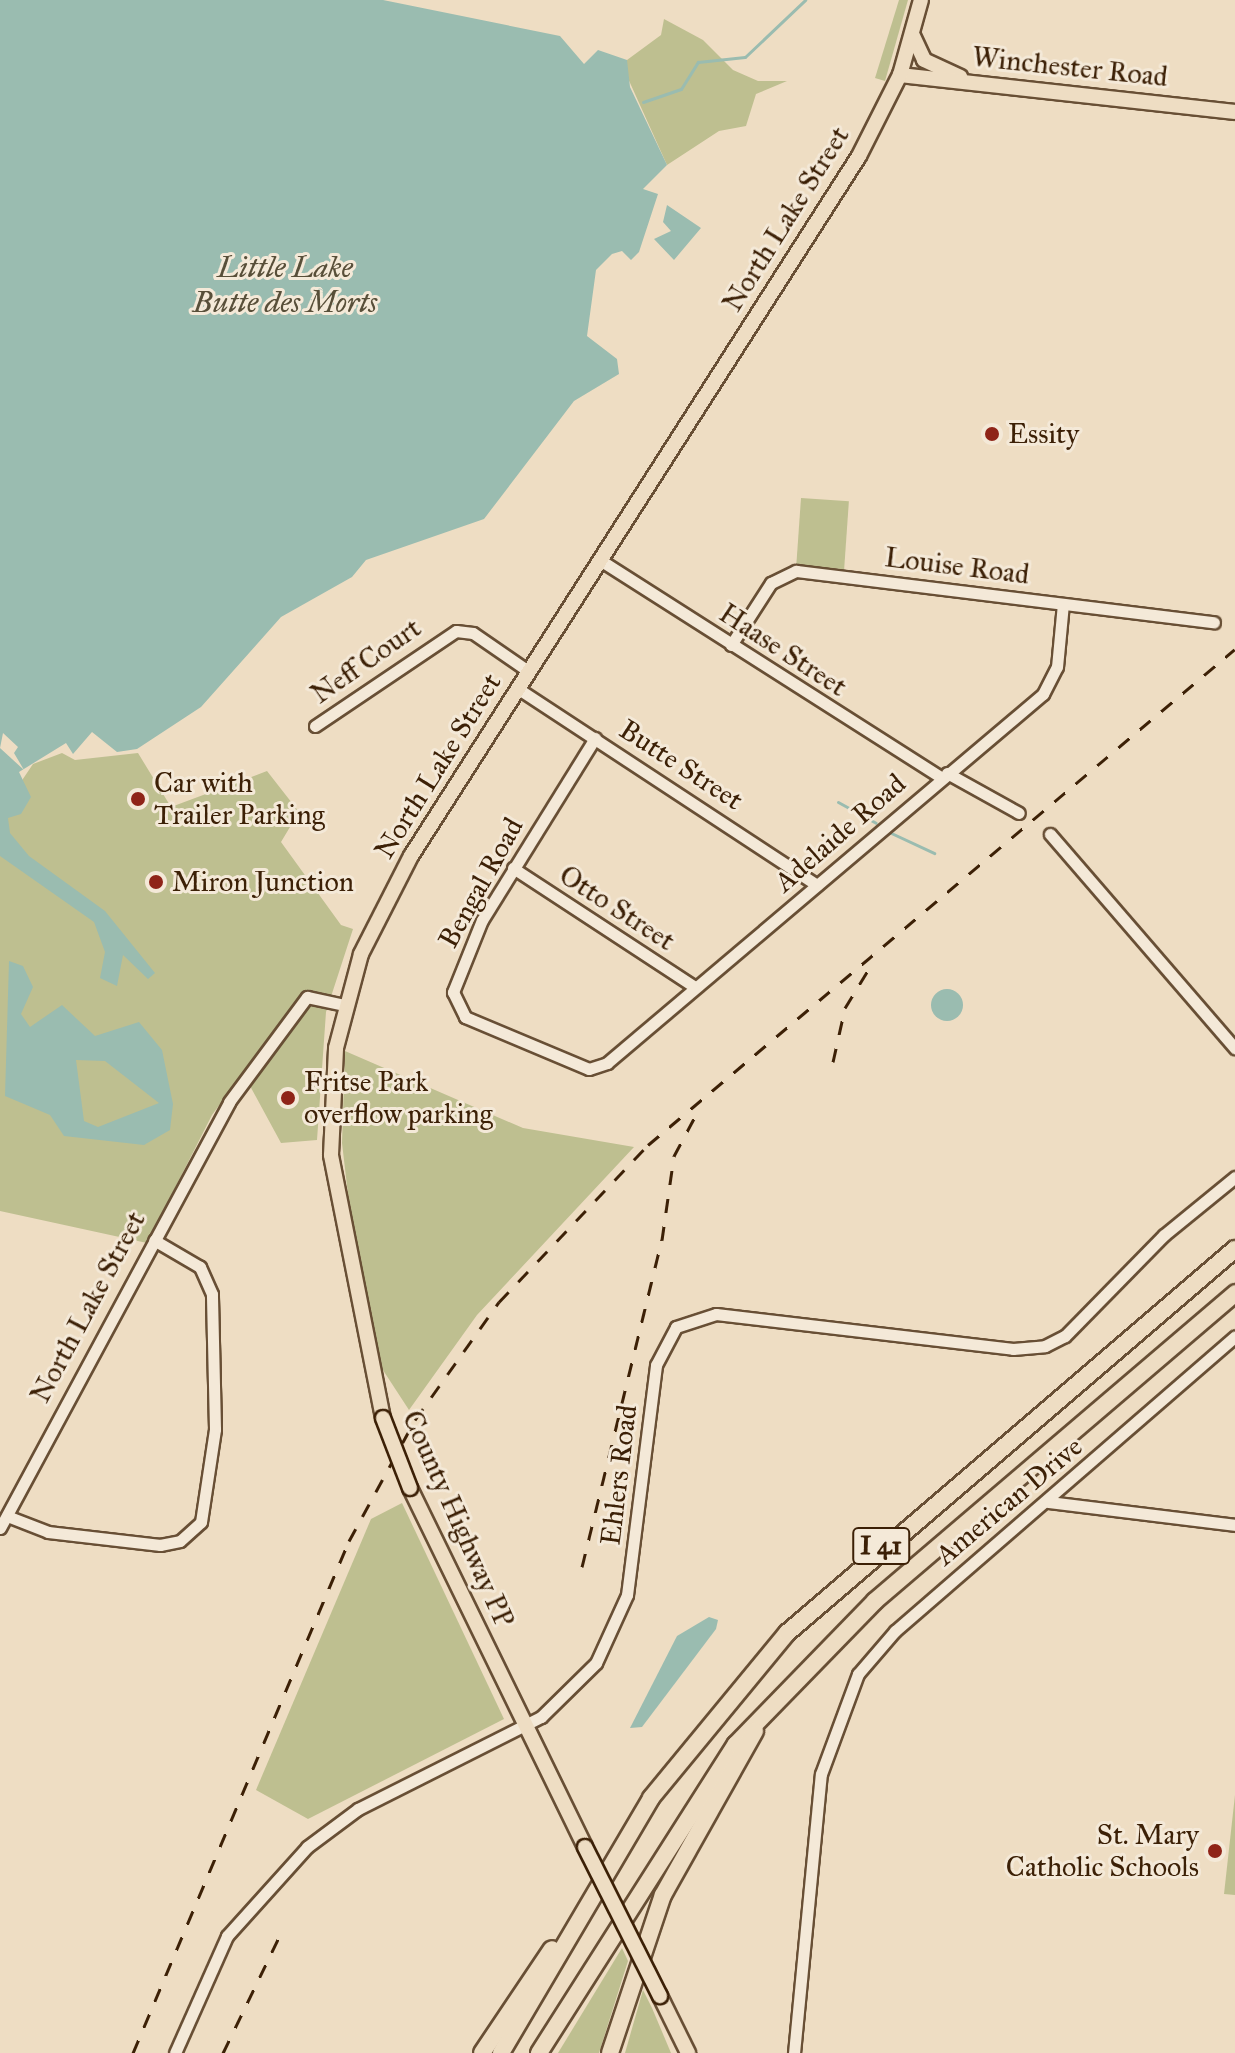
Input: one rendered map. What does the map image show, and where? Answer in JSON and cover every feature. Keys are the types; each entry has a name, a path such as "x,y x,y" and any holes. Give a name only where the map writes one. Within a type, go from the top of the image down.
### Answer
{"highway":[{"name":"I 41","path":"501,2053 688,1747 787,1633 1235,1249"},
{"name":"I 41","path":"539,2053 707,1783 864,1612 1235,1293"},
{"path":"612,2051 655,1912 755,1731"},
{"path":"482,2053 567,1923 591,1902"}],"main road":[{"name":"North Lake Street","path":"346,1005 386,898 517,688 859,156 900,75 921,0"},
{"path":"913,36 924,60 971,83"},
{"name":"Winchester Road","path":"900,75 1235,112"},
{"name":"County Highway PP","path":"346,1005 332,1082 332,1176 383,1418 410,1488 688,2053"}],"street":[{"name":"Haase Street","path":"600,560 731,645 944,775 1019,813"},
{"name":"Louise Road","path":"731,645 771,583 796,571 1214,622"},
{"name":"Adelaide Road","path":"595,1068 817,885 1050,686 1063,604"},
{"name":"Neff Court","path":"315,726 456,631 473,633 528,671"},
{"name":"Butte Street","path":"517,688 817,885"},
{"name":"Bengal Road","path":"595,738 513,868 455,979 456,1005 471,1020 595,1068"},
{"path":"1050,834 1235,1048"},
{"name":"Otto Street","path":"513,868 695,987"},
{"name":"North Lake Street","path":"0,1528 229,1102 301,1003 310,996 346,1005"},
{"name":"Ehlers Road","path":"175,2053 227,1936 307,1847 358,1809 524,1725 577,1687 621,1615 657,1358 676,1327 716,1314 998,1347 1045,1346 1065,1336 1164,1235 1235,1177"},
{"path":"7,1516 48,1532 160,1545 180,1541 201,1522 215,1429 212,1294 200,1267 154,1240"},
{"name":"American Drive","path":"794,2053 820,1785 845,1698 895,1631 1048,1502 1235,1336"},
{"path":"1048,1502 1235,1525"}],"green space":[{"path":"899,0 908,0 885,81 875,78"},
{"path":"664,19 703,40 733,70 758,81 787,81 756,94 746,126 719,131 667,165 626,74 627,60 661,35"},
{"path":"801,498 849,501 844,569 796,566"},
{"path":"62,753 75,760 138,753 171,807 267,771 299,812 281,842 341,925 353,929 326,1012 317,1140 281,1143 243,1073 212,1115 147,1243 0,1211 0,813 33,764"},
{"path":"345,1051 523,1128 634,1147 477,1315 409,1410 379,1364 351,1220 342,1143"},
{"path":"402,1503 504,1719 308,1819 256,1790 371,1519"},
{"path":"1235,1795 1235,1895 1224,1894"},
{"path":"622,1948 628,1961 599,2053 558,2053"},
{"path":"643,1990 652,2008 671,2053 625,2053"}],"water":[{"name":"Little Lake Butte des Morts","path":"0,0 383,0 560,36 584,64 598,50 627,60 630,87 667,165 643,189 658,194 639,252 631,260 622,251 612,254 596,270 587,336 617,359 619,374 574,401 484,519 366,560 352,577 281,617 201,707 137,749 117,752 92,732 73,754 66,743 19,772 31,797 21,814 8,818 10,833 29,856 105,911 155,973 148,979 123,955 117,986 100,978 105,952 94,922 0,856"},
{"path":"667,205 701,228 674,260 654,239 671,231 663,222"},
{"path":"9,961 23,966 33,987 21,1014 30,1027 62,1005 95,1036 139,1022 162,1050 173,1104 170,1130 144,1145 64,1136 50,1115 5,1096","holes":["76,1060 105,1061 159,1103 98,1127 84,1121"]},
{"path":"947,989 959,993 963,1005 959,1017 947,1021 935,1017 931,1005 935,993"},
{"path":"709,1617 718,1620 716,1629 642,1727 630,1728 677,1636"}],"pier":[{"path":"3,733 18,747 14,753 24,770 0,748"}],"waterway":[{"path":"643,102 681,89 698,62 745,57 805,0"},
{"path":"838,802 876,823"},
{"path":"889,832 934,853"}],"railway":[{"path":"133,2053 349,1541 415,1420 499,1302 648,1145 1235,649"},
{"path":"833,1062 845,1008 870,967"},
{"path":"582,1567 662,1240 674,1156 697,1113"},
{"path":"223,2053 282,1931"}],"place":[{"name":"Essity","path":"992,434"},
{"name":"Car with Trailer Parking","path":"138,799"},
{"name":"Miron Junction","path":"156,882"},
{"name":"Fritse Park overflow parking","path":"288,1098"},
{"name":"St. Mary Catholic Schools","path":"1215,1851"}]}
